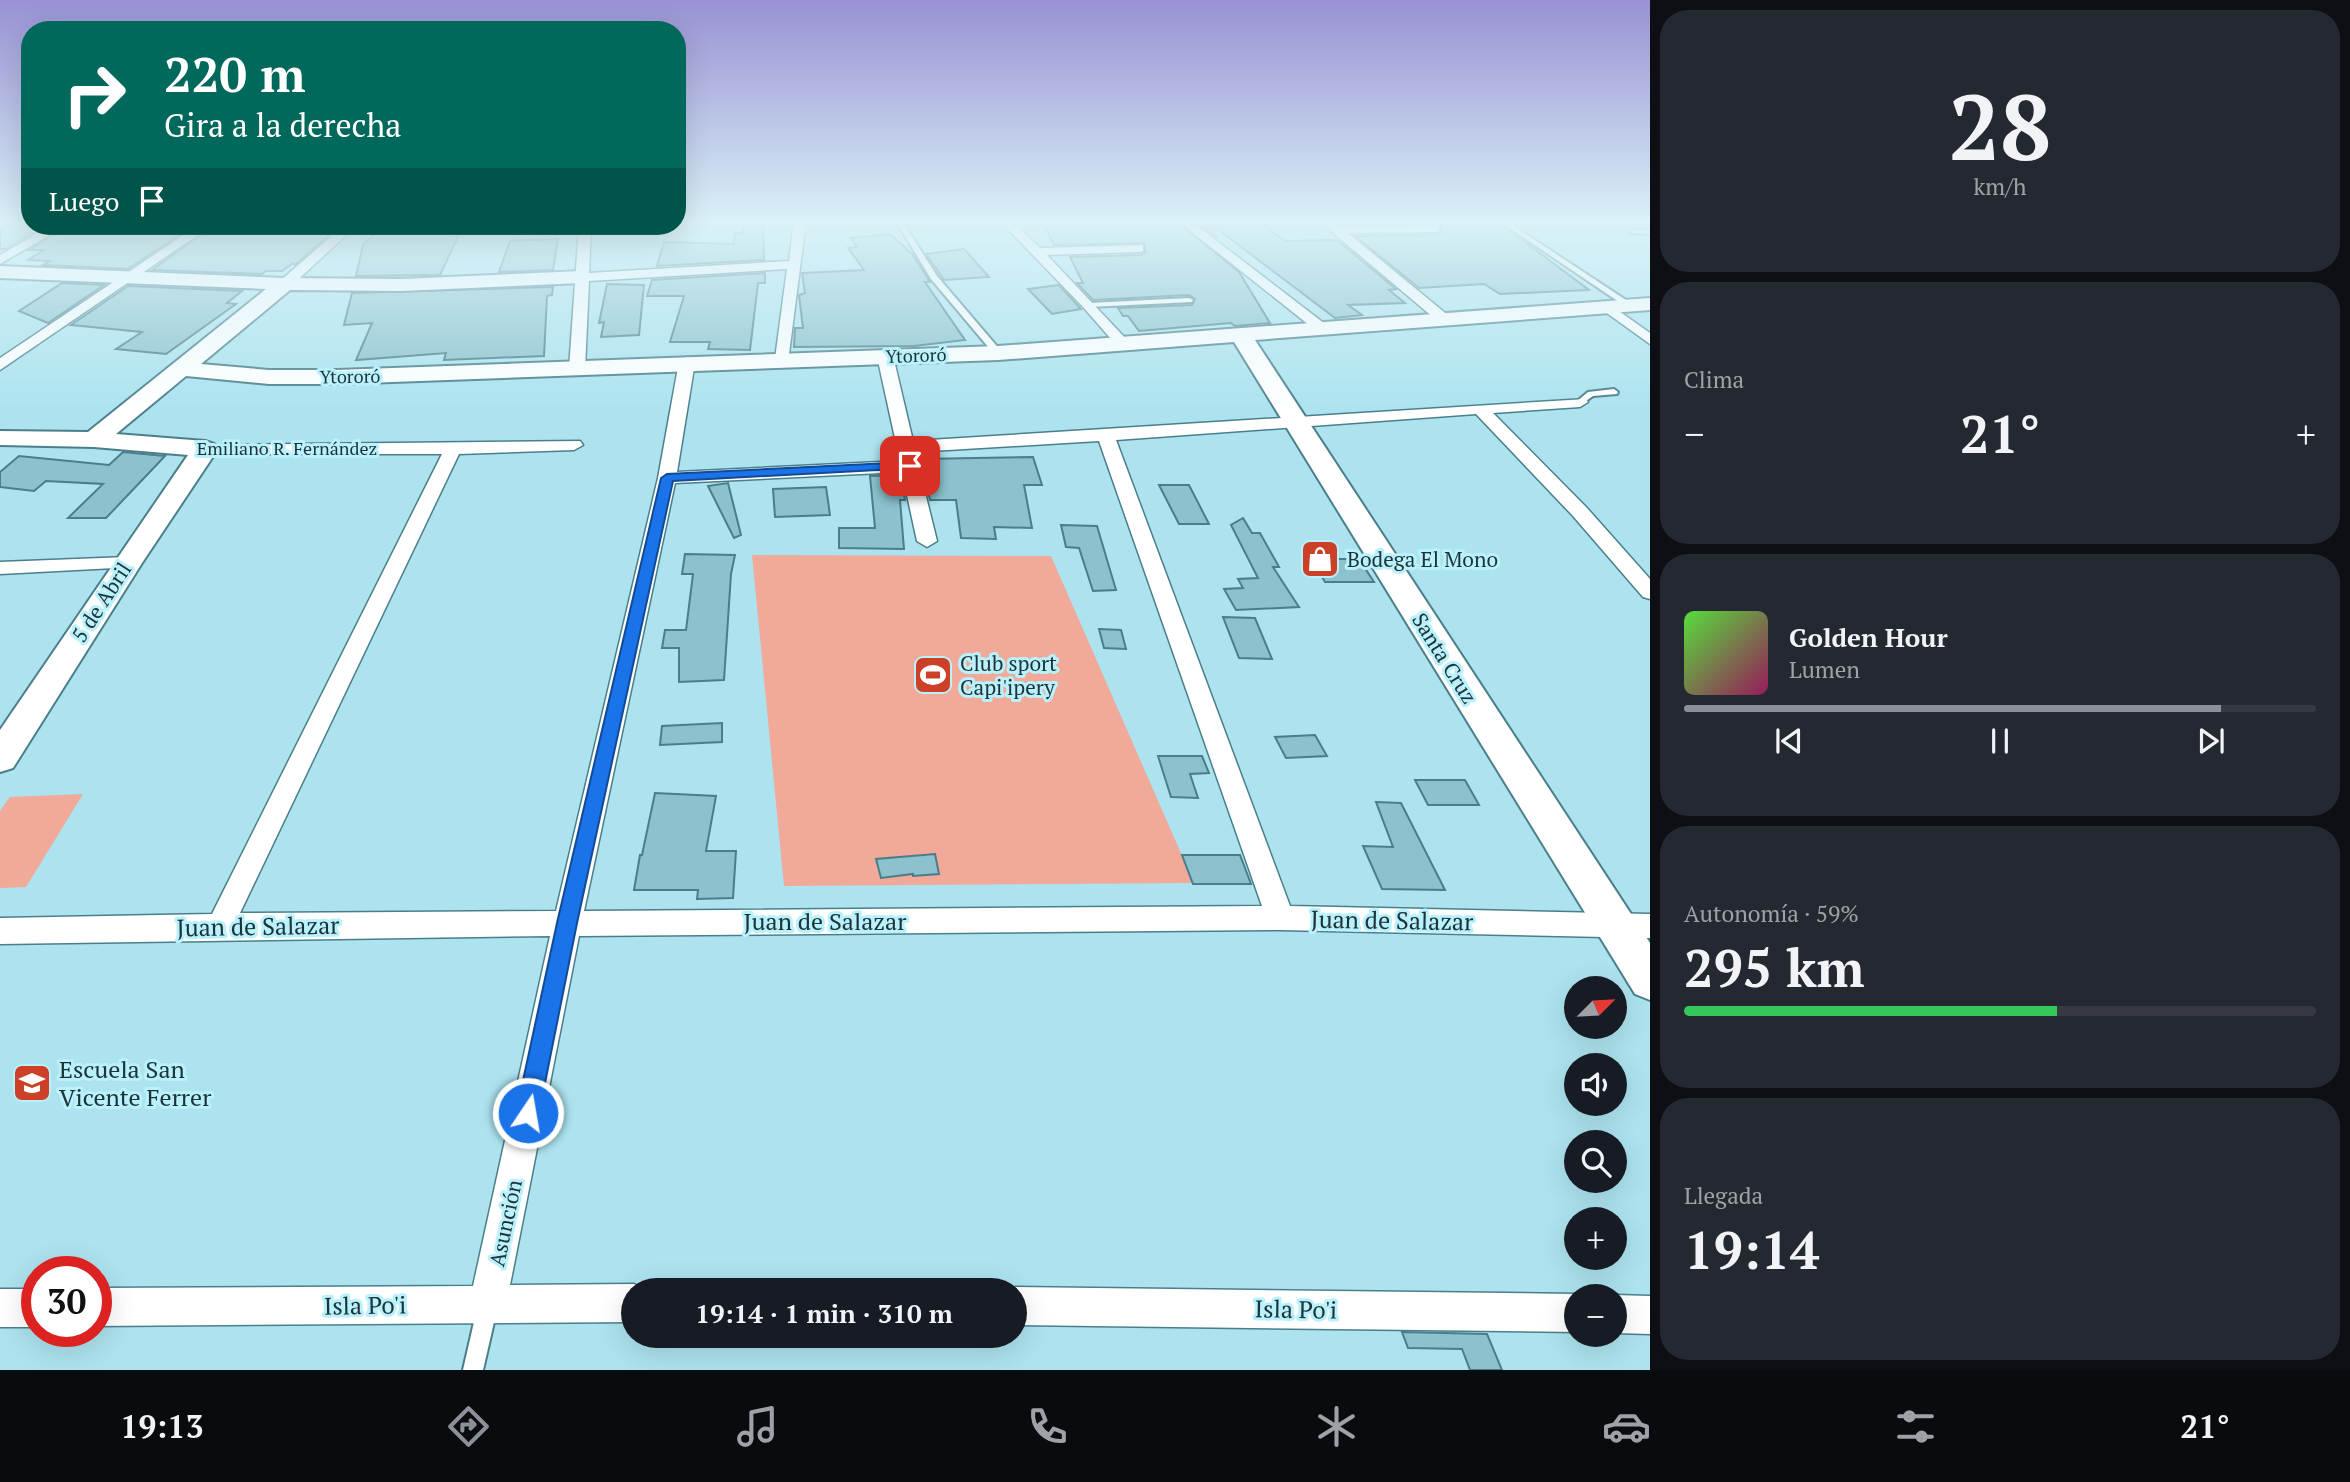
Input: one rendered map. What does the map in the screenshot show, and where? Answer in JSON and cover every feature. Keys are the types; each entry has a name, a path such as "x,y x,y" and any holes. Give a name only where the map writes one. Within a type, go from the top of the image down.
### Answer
{"street":[{"path":"0,365 120,285"},
{"path":"94,440 285,285 402,285"},
{"path":"577,369 581,285"},
{"path":"783,359 793,285"},
{"path":"1070,285 1123,344"},
{"path":"1267,285 1324,330"},
{"path":"1403,285 1445,320"},
{"name":"Ytororó","path":"181,369 269,377 337,377 577,369 687,362 998,353 1640,305"},
{"path":"1609,308 1650,340"},
{"name":"Santa Cruz","path":"1241,335 1650,981"},
{"path":"885,356 927,541"},
{"name":"Asunción","path":"488,1304 567,923 667,478 687,362"},
{"path":"905,447 1106,436 1580,402"},
{"path":"1480,410 1580,512 1650,592"},
{"path":"1106,436 1280,918"},
{"name":"Emiliano R. Fernández","path":"0,438 94,440 205,449 453,449 574,445"},
{"name":"5 de Abril","path":"0,758 205,449"},
{"path":"220,926 453,449"},
{"path":"667,478 910,466"},
{"path":"0,568 127,563"},
{"name":"Juan de Salazar","path":"0,931 220,926 1280,918 1650,926"},
{"name":"Isla Po'i","path":"112,1307 621,1303"},
{"name":"Isla Po'i","path":"1027,1306 1564,1313"},
{"path":"0,1308 21,1308"},
{"path":"1627,1314 1650,1315"}],"lane":[{"path":"941,285 998,353"},
{"path":"1607,285 1640,305"},
{"path":"1089,305 1189,300"},
{"path":"1580,402 1591,394 1614,392"},
{"path":"473,1370 488,1304"}],"shaded area":[{"name":"Club sport Capi'ipery","path":"752,555 1051,556 1194,883 784,886"},
{"path":"83,794 26,887 0,888 0,811 10,797"}],"building":[{"path":"59,285 104,285 48,323 19,311"},
{"path":"607,285 644,285 639,335 601,337 604,322 599,323"},
{"path":"650,285 758,285 750,350 708,349 710,342 670,342 684,296 647,296"},
{"path":"804,285 927,285 965,340 914,346 794,347 795,328 803,328 799,295 805,293"},
{"path":"1059,285 1081,309 1052,314 1028,289"},
{"path":"1079,285 1247,285 1270,323 1235,326 1231,323 1139,331 1118,308 1192,305 1195,299 1189,295 1093,300"},
{"path":"1291,285 1391,285 1396,289 1389,290 1405,303 1348,305 1362,315 1335,318"},
{"path":"1415,285 1469,285 1419,288"},
{"path":"1485,285 1582,285 1589,290 1500,294"},
{"path":"128,286 242,291 227,303 236,304 166,354 116,349 142,332 71,325"},
{"path":"553,287 552,295 547,296 544,356 444,360 446,353 356,360 372,323 344,325 352,293"},
{"path":"123,452 165,456 106,518 68,518 103,484 46,481 34,491 0,487 0,472 19,456 109,465"},
{"path":"1033,457 1042,485 1024,485 1032,528 994,527 996,539 961,538 956,500 930,500 921,459"},
{"path":"900,475 905,500 900,500 904,549 839,548 839,528 875,528 870,476"},
{"path":"728,483 741,535 734,538 708,486"},
{"path":"1159,485 1189,485 1209,524 1179,524"},
{"path":"826,487 830,515 775,517 773,489"},
{"path":"1243,518 1252,533 1260,533 1279,567 1273,567 1299,607 1236,610 1224,589 1243,588 1238,579 1258,578 1231,525"},
{"path":"1061,525 1097,526 1116,590 1093,591 1079,548 1066,547"},
{"path":"1306,550 1332,550 1336,559 1359,559 1374,582 1325,582"},
{"path":"685,554 735,555 731,574 724,680 679,682 679,648 662,648 665,630 686,630 693,574 682,574"},
{"path":"1223,617 1255,618 1272,659 1239,658"},
{"path":"1099,629 1121,630 1126,649 1104,648"},
{"path":"722,723 722,742 660,745 662,726"},
{"path":"1315,735 1327,756 1286,758 1275,737"},
{"path":"1158,756 1202,756 1209,773 1190,774 1198,798 1171,797"},
{"path":"1415,780 1465,780 1479,805 1428,805"},
{"path":"655,793 716,796 706,851 736,851 733,898 697,899 698,890 634,890"},
{"path":"1376,802 1401,803 1445,890 1382,889 1363,846 1393,847"},
{"path":"935,854 939,874 881,878 876,859"},
{"path":"1182,855 1240,855 1251,884 1193,884"},
{"path":"1402,1332 1487,1334 1502,1370 1470,1370 1462,1349 1408,1348"}],"place":[{"name":"Bodega El Mono","path":"1320,559"},
{"name":"Club sport Capi'ipery","path":"933,675"},
{"name":"Escuela San Vicente Ferrer","path":"32,1083"}],"route":[{"path":"528,1113 567,923 667,478 910,466"}]}
